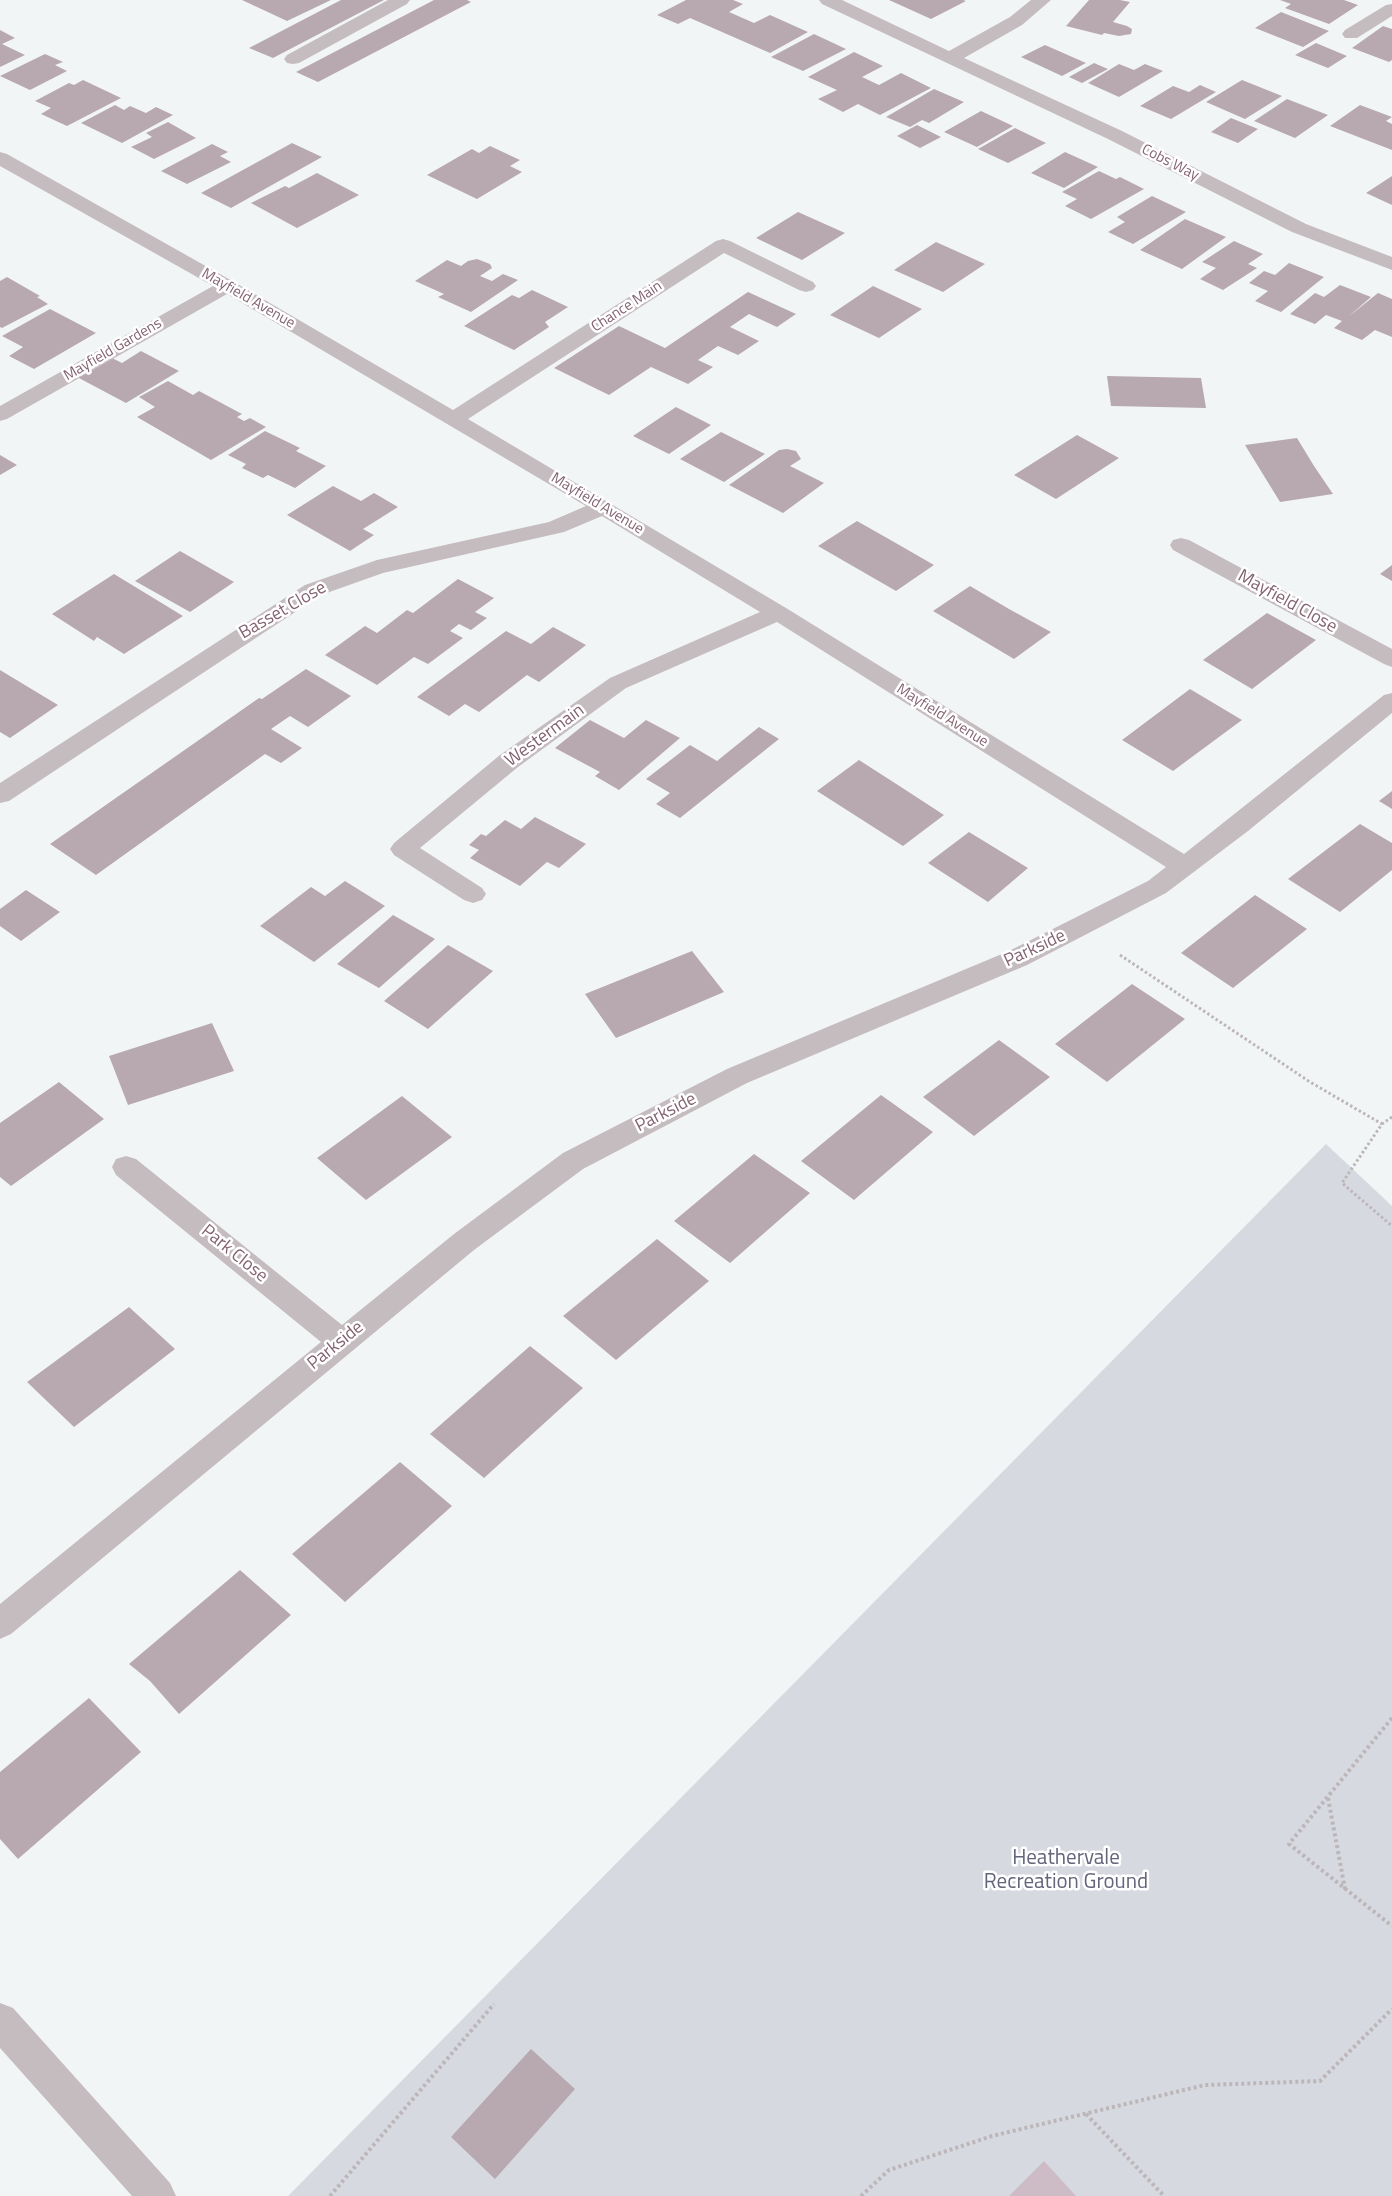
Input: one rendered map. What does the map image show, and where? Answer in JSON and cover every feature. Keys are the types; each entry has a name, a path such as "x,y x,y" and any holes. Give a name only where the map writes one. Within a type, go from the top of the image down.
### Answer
{"street":[{"path":"293,59 401,0"},
{"name":"Cobs Way","path":"828,0 1115,135 1299,228 1392,264"},
{"path":"950,58 1016,21 1042,0"},
{"path":"1351,34 1391,10"},
{"name":"Mayfield Avenue","path":"0,158 227,286 603,507 778,613 1184,866"},
{"name":"Chance Main","path":"453,419 723,245 806,286"},
{"name":"Mayfield Gardens","path":"0,415 227,286"},
{"name":"Basset Close","path":"0,795 218,650 313,590 377,567 556,526 603,507"},
{"name":"Mayfield Close","path":"1181,545 1392,659"},
{"name":"Westermain","path":"474,894 403,849 509,761 618,683 778,613"},
{"name":"Parkside","path":"0,1624 464,1242 573,1161 737,1076 1018,958 1157,887 1239,825 1392,701"},
{"name":"Park Close","path":"126,1167 342,1342"},
{"path":"0,2021 157,2196"}],"path":[{"path":"1080,928 1310,1082 1382,1124"},
{"path":"1392,1117 1382,1124 1342,1183 1392,1226"},
{"path":"1392,1718 1289,1844 1392,1926"},
{"path":"1328,1797 1345,1889"},
{"path":"330,2196 494,2004"},
{"path":"861,2196 889,2170 992,2136 1205,2085 1320,2081 1392,2009"},
{"path":"1086,2113 1164,2196"}],"green space":[{"name":"Heathervale Recreation Ground","path":"1326,1144 1392,1206 1392,2196 288,2196"}],"shaded area":[{"path":"1044,2161 1076,2196 1009,2196"}],"building":[{"path":"242,0 331,0 287,21"},
{"path":"341,0 384,0 273,58 249,48"},
{"path":"434,0 467,0 471,2 318,82 296,72"},
{"path":"686,0 733,0 743,4 729,12 754,23 770,15 808,32 770,53 690,18 678,24 657,15"},
{"path":"889,0 963,0 966,1 931,19"},
{"path":"1089,0 1120,0 1130,2 1113,22 1132,29 1131,34 1119,36 1104,33 1102,35 1066,26"},
{"path":"1280,0 1344,0 1358,5 1329,24 1285,8 1291,4"},
{"path":"1281,12 1329,31 1303,47 1255,28"},
{"path":"1383,26 1392,29 1392,60 1389,62 1352,48"},
{"path":"0,30 15,38 2,44 25,55 0,67"},
{"path":"814,34 846,49 803,71 771,57"},
{"path":"1316,43 1347,56 1328,68 1295,55"},
{"path":"1045,45 1086,63 1062,76 1021,57"},
{"path":"854,52 883,66 862,77 879,85 901,73 931,88 880,115 858,104 843,112 818,99 837,90 808,77"},
{"path":"45,54 63,62 55,65 67,71 30,90 0,76"},
{"path":"1094,63 1108,69 1082,83 1069,77"},
{"path":"1119,64 1134,70 1145,64 1163,71 1119,97 1088,83"},
{"path":"83,80 121,98 67,126 41,114 51,108 35,101 69,83 74,85"},
{"path":"1242,80 1282,96 1245,119 1206,102"},
{"path":"1200,85 1216,92 1171,119 1140,106 1173,86 1189,92"},
{"path":"934,89 964,102 929,123 922,120 910,127 886,117"},
{"path":"1287,99 1328,115 1295,138 1254,121"},
{"path":"115,105 124,110 130,106 146,113 156,107 173,115 122,143 81,123"},
{"path":"1360,105 1392,117 1386,121 1392,124 1392,150 1330,126"},
{"path":"981,111 1013,126 977,147 944,132"},
{"path":"1231,118 1258,129 1238,143 1211,132"},
{"path":"168,122 196,138 154,159 131,147 152,137 146,133"},
{"path":"917,125 941,137 920,148 897,136"},
{"path":"1015,128 1046,143 1008,163 978,149"},
{"path":"292,143 322,157 231,208 201,193"},
{"path":"212,144 228,152 220,156 231,162 187,184 161,171"},
{"path":"490,146 520,160 510,166 522,172 477,199 427,175 472,149 479,153"},
{"path":"1065,152 1098,167 1064,188 1031,173"},
{"path":"1099,171 1116,179 1120,177 1144,189 1091,219 1065,206 1077,199 1062,192"},
{"path":"317,173 359,195 297,228 251,203 285,186 289,188"},
{"path":"1392,176 1392,205 1366,193"},
{"path":"1152,196 1186,212 1133,244 1108,232 1125,222 1117,217"},
{"path":"798,212 845,233 802,260 756,238"},
{"path":"1185,219 1226,237 1182,269 1140,250"},
{"path":"1234,241 1263,254 1248,264 1257,268 1223,290 1200,279 1216,268 1202,262"},
{"path":"936,242 985,264 943,292 894,270"},
{"path":"477,259 490,264 492,268 480,276 492,281 503,274 518,280 471,312 438,297 444,294 415,281 447,260 461,266 468,261"},
{"path":"1289,263 1324,277 1281,312 1255,301 1268,291 1249,283 1264,271 1275,275"},
{"path":"7,277 40,296 37,297 48,304 2,328 0,327 0,281"},
{"path":"1340,285 1371,297 1348,317 1378,293 1392,299 1392,337 1375,330 1362,340 1334,328 1342,321 1326,315 1315,324 1290,314 1315,293 1324,297"},
{"path":"873,286 922,309 879,338 830,315"},
{"path":"532,290 568,307 545,322 549,327 514,350 464,326 512,295 519,298"},
{"path":"748,292 796,314 777,327 749,314 730,327 759,341 738,355 718,346 698,360 713,367 688,384 651,367 609,395 554,368 619,326 665,348"},
{"path":"50,309 96,333 34,369 9,356 23,347 2,336"},
{"path":"141,351 179,371 126,403 77,377 110,357 122,363"},
{"path":"1107,376 1201,378 1206,408 1111,406"},
{"path":"168,381 193,395 199,391 242,414 237,417 244,421 250,418 266,427 211,460 137,417 155,407 139,397"},
{"path":"676,407 711,425 669,454 633,436"},
{"path":"265,431 300,448 296,451 326,466 295,488 268,475 263,478 242,468 246,464 228,455"},
{"path":"721,432 765,454 724,482 680,459"},
{"path":"1077,435 1119,458 1056,499 1014,475"},
{"path":"1297,438 1333,494 1280,502 1245,445"},
{"path":"779,450 796,451 801,459 790,466 824,483 783,513 729,485"},
{"path":"0,455 17,465 0,475"},
{"path":"333,486 361,501 374,493 398,507 363,529 374,535 350,551 287,515"},
{"path":"857,521 934,565 896,591 818,546"},
{"path":"180,551 234,582 190,612 135,581"},
{"path":"1392,565 1392,581 1380,574"},
{"path":"114,574 183,616 124,654 97,637 94,641 52,614"},
{"path":"458,579 494,598 475,612 487,618 471,630 459,624 450,631 463,638 428,664 414,657 377,685 325,655 365,626 377,633 407,610 413,613"},
{"path":"970,586 1051,632 1014,659 933,611"},
{"path":"1267,613 1316,640 1252,689 1203,660"},
{"path":"553,627 586,645 539,682 527,675 479,712 465,704 449,716 417,697 506,631 531,644"},
{"path":"306,669 351,696 308,727 290,716 271,729 302,748 281,763 265,754 96,875 50,844 259,698 262,699"},
{"path":"0,670 58,705 10,738 0,732"},
{"path":"1190,689 1242,720 1173,771 1122,740"},
{"path":"590,720 624,738 646,720 680,738 619,790 595,776 600,772 555,748"},
{"path":"759,727 779,739 680,818 656,804 670,793 646,779 690,745 717,761"},
{"path":"859,760 944,815 903,846 817,791"},
{"path":"1392,791 1392,809 1379,801"},
{"path":"535,817 586,844 559,868 547,862 520,886 470,858 479,850 469,845 481,834 486,836 505,820 521,829"},
{"path":"1360,824 1392,843 1392,870 1340,912 1288,879"},
{"path":"969,832 1028,868 988,902 928,863"},
{"path":"345,881 385,906 314,962 260,926 311,887 325,896"},
{"path":"26,890 60,912 21,941 0,926 0,909"},
{"path":"1255,895 1307,929 1233,988 1181,953"},
{"path":"393,915 435,939 379,988 337,964"},
{"path":"448,945 493,971 428,1029 384,1001"},
{"path":"692,951 724,992 616,1038 585,994"},
{"path":"1132,984 1185,1019 1107,1082 1055,1044"},
{"path":"212,1023 234,1071 128,1105 109,1056"},
{"path":"999,1040 1050,1077 974,1136 923,1097"},
{"path":"59,1082 104,1119 11,1186 0,1177 0,1123"},
{"path":"881,1095 933,1132 854,1200 801,1161"},
{"path":"402,1096 452,1137 366,1200 317,1158"},
{"path":"754,1154 810,1193 730,1263 674,1221"},
{"path":"657,1239 709,1281 616,1360 563,1316"},
{"path":"129,1307 175,1349 74,1427 27,1382"},
{"path":"530,1346 583,1388 484,1478 430,1434"},
{"path":"400,1462 452,1506 345,1602 292,1554"},
{"path":"240,1570 291,1615 179,1714 150,1681 129,1664"},
{"path":"89,1698 141,1752 18,1859 0,1839 0,1772"},
{"path":"531,2049 575,2089 495,2179 451,2137"}]}
